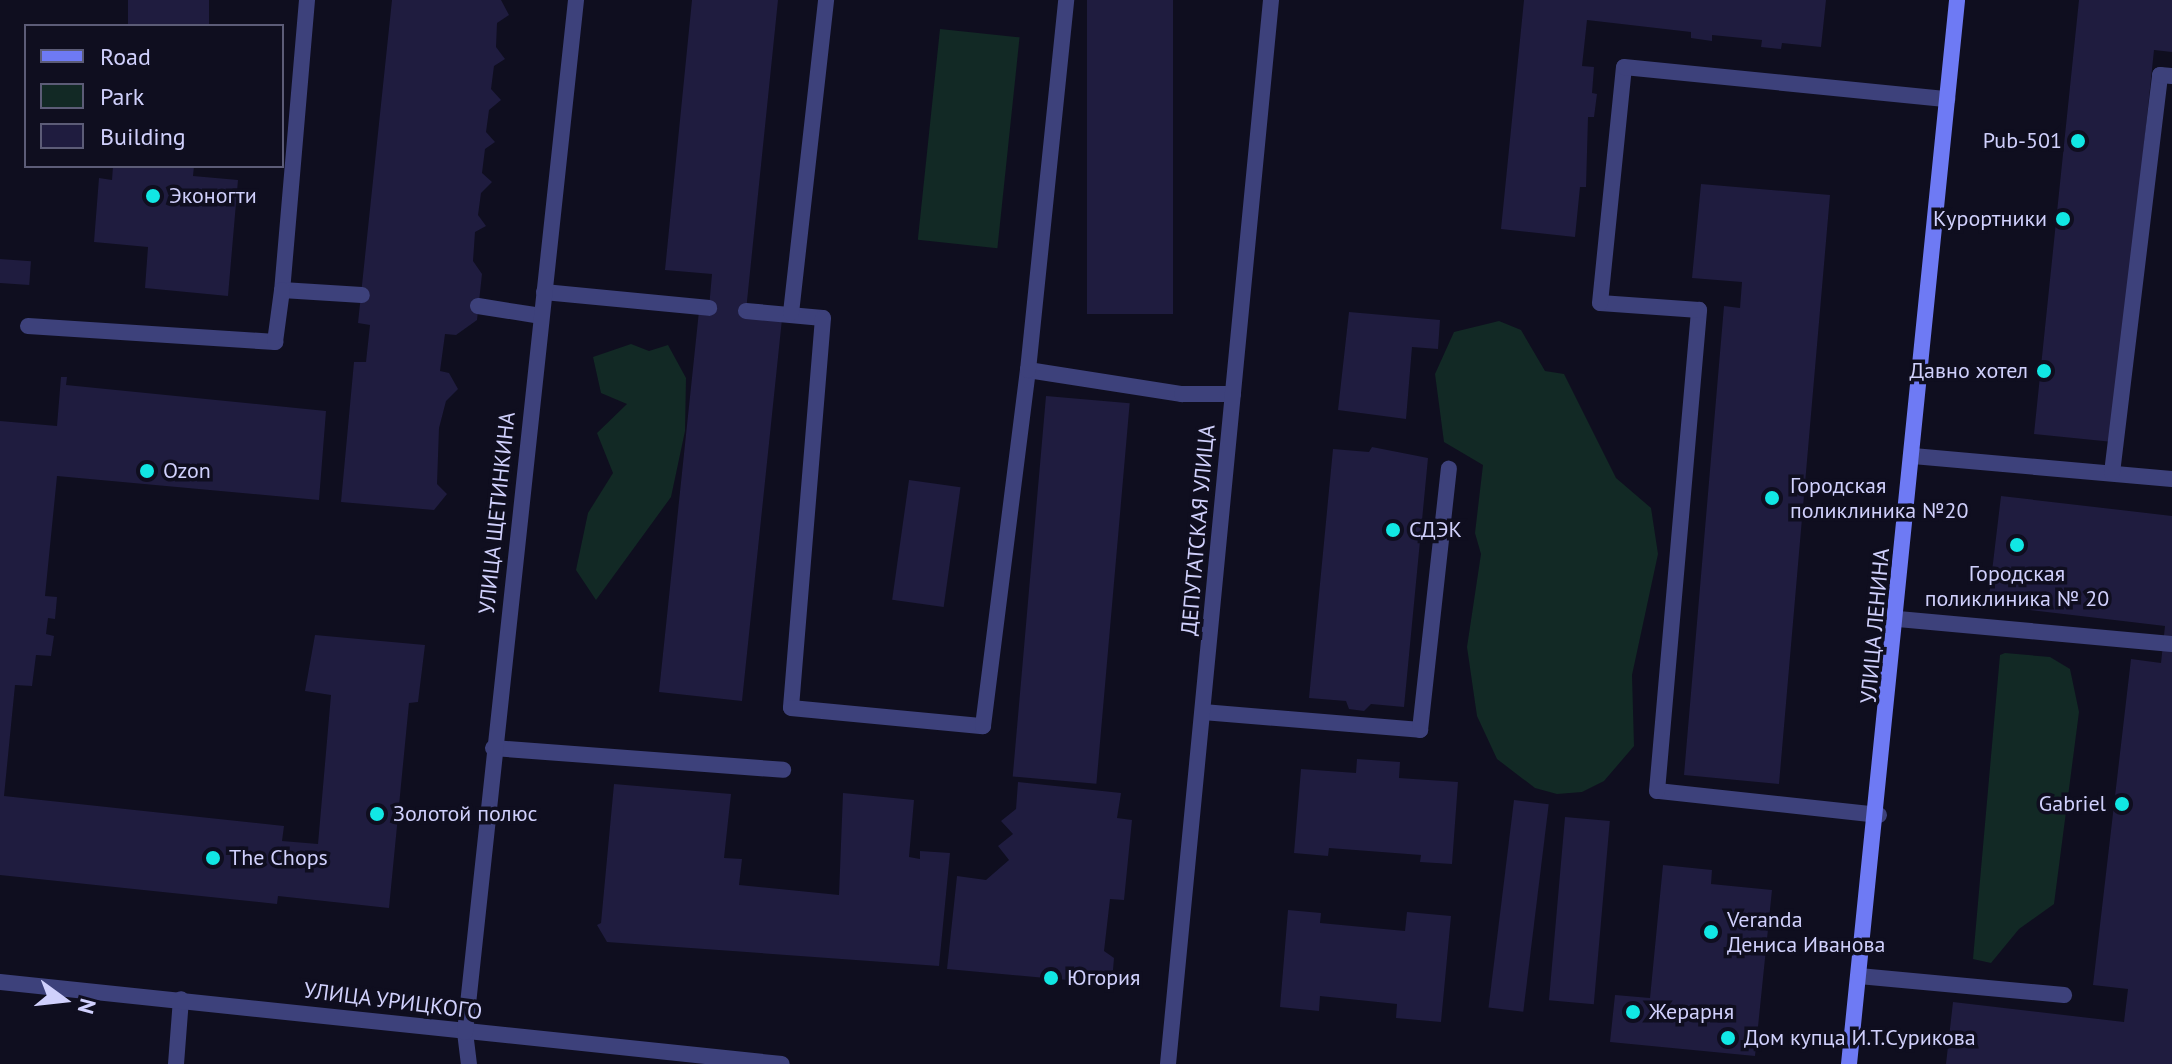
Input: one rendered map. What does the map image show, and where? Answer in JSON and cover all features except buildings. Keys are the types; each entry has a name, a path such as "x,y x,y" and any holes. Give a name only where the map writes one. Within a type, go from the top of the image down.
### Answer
{"street":[{"path":"28,326 275,342 307,0"},
{"name":"УЛИЦА ЩЕТИНКИНА","path":"469,1064 465,1032 493,748 576,0"},
{"path":"791,313 826,0"},
{"path":"746,311 823,318 791,708 983,726 1028,370 1066,0"},
{"name":"ДЕПУТАТСКАЯ УЛИЦА","path":"1168,1064 1271,0"},
{"name":"УЛИЦА ЛЕНИНА","path":"1849,1064 1879,815 1957,0"},
{"path":"1879,815 1657,791 1699,310 1600,303 1624,67 1947,99"},
{"path":"2112,473 2160,75 2172,76"},
{"path":"282,290 362,295"},
{"path":"544,292 709,308"},
{"path":"478,306 541,316"},
{"path":"1028,370 1182,394 1233,394"},
{"path":"1913,456 2172,479"},
{"path":"1203,712 1420,730 1449,469"},
{"path":"1898,619 2172,644"},
{"path":"493,748 783,770"},
{"path":"1859,976 2064,995"},
{"name":"УЛИЦА УРИЦКОГО","path":"0,982 782,1064"},
{"path":"176,1064 181,999"}],"green space":[{"path":"940,29 1020,37 997,248 918,240"},
{"path":"1499,321 1521,330 1545,371 1564,374 1616,478 1651,508 1658,554 1632,675 1634,746 1604,781 1582,792 1557,794 1535,788 1497,759 1477,716 1467,647 1481,554 1475,533 1483,465 1444,442 1435,374 1454,332"},
{"path":"631,344 649,351 668,345 686,378 685,431 671,497 596,600 576,570 588,513 613,473 597,433 627,404 601,393 593,357"},
{"path":"2000,655 2050,657 2070,669 2079,712 2054,904 2019,929 1991,963 1973,959"}],"place":[{"name":"Pub-501","path":"2078,141"},
{"name":"Эконогти","path":"153,196"},
{"name":"Курортники","path":"2063,219"},
{"name":"Давно хотел","path":"2044,371"},
{"name":"Ozon","path":"147,471"},
{"name":"Городская поликлиника №20","path":"1772,498"},
{"name":"СДЭК","path":"1393,530"},
{"name":"Городская поликлиника № 20","path":"2017,545"},
{"name":"Gabriel","path":"2122,804"},
{"name":"Золотой полюс","path":"377,814"},
{"name":"The Chops","path":"213,858"},
{"name":"Veranda Дениса Иванова","path":"1711,932"},
{"name":"Югория","path":"1051,978"},
{"name":"Жерарня","path":"1633,1012"},
{"name":"Дом купца И.Т.Сурикова","path":"1728,1038"}]}
